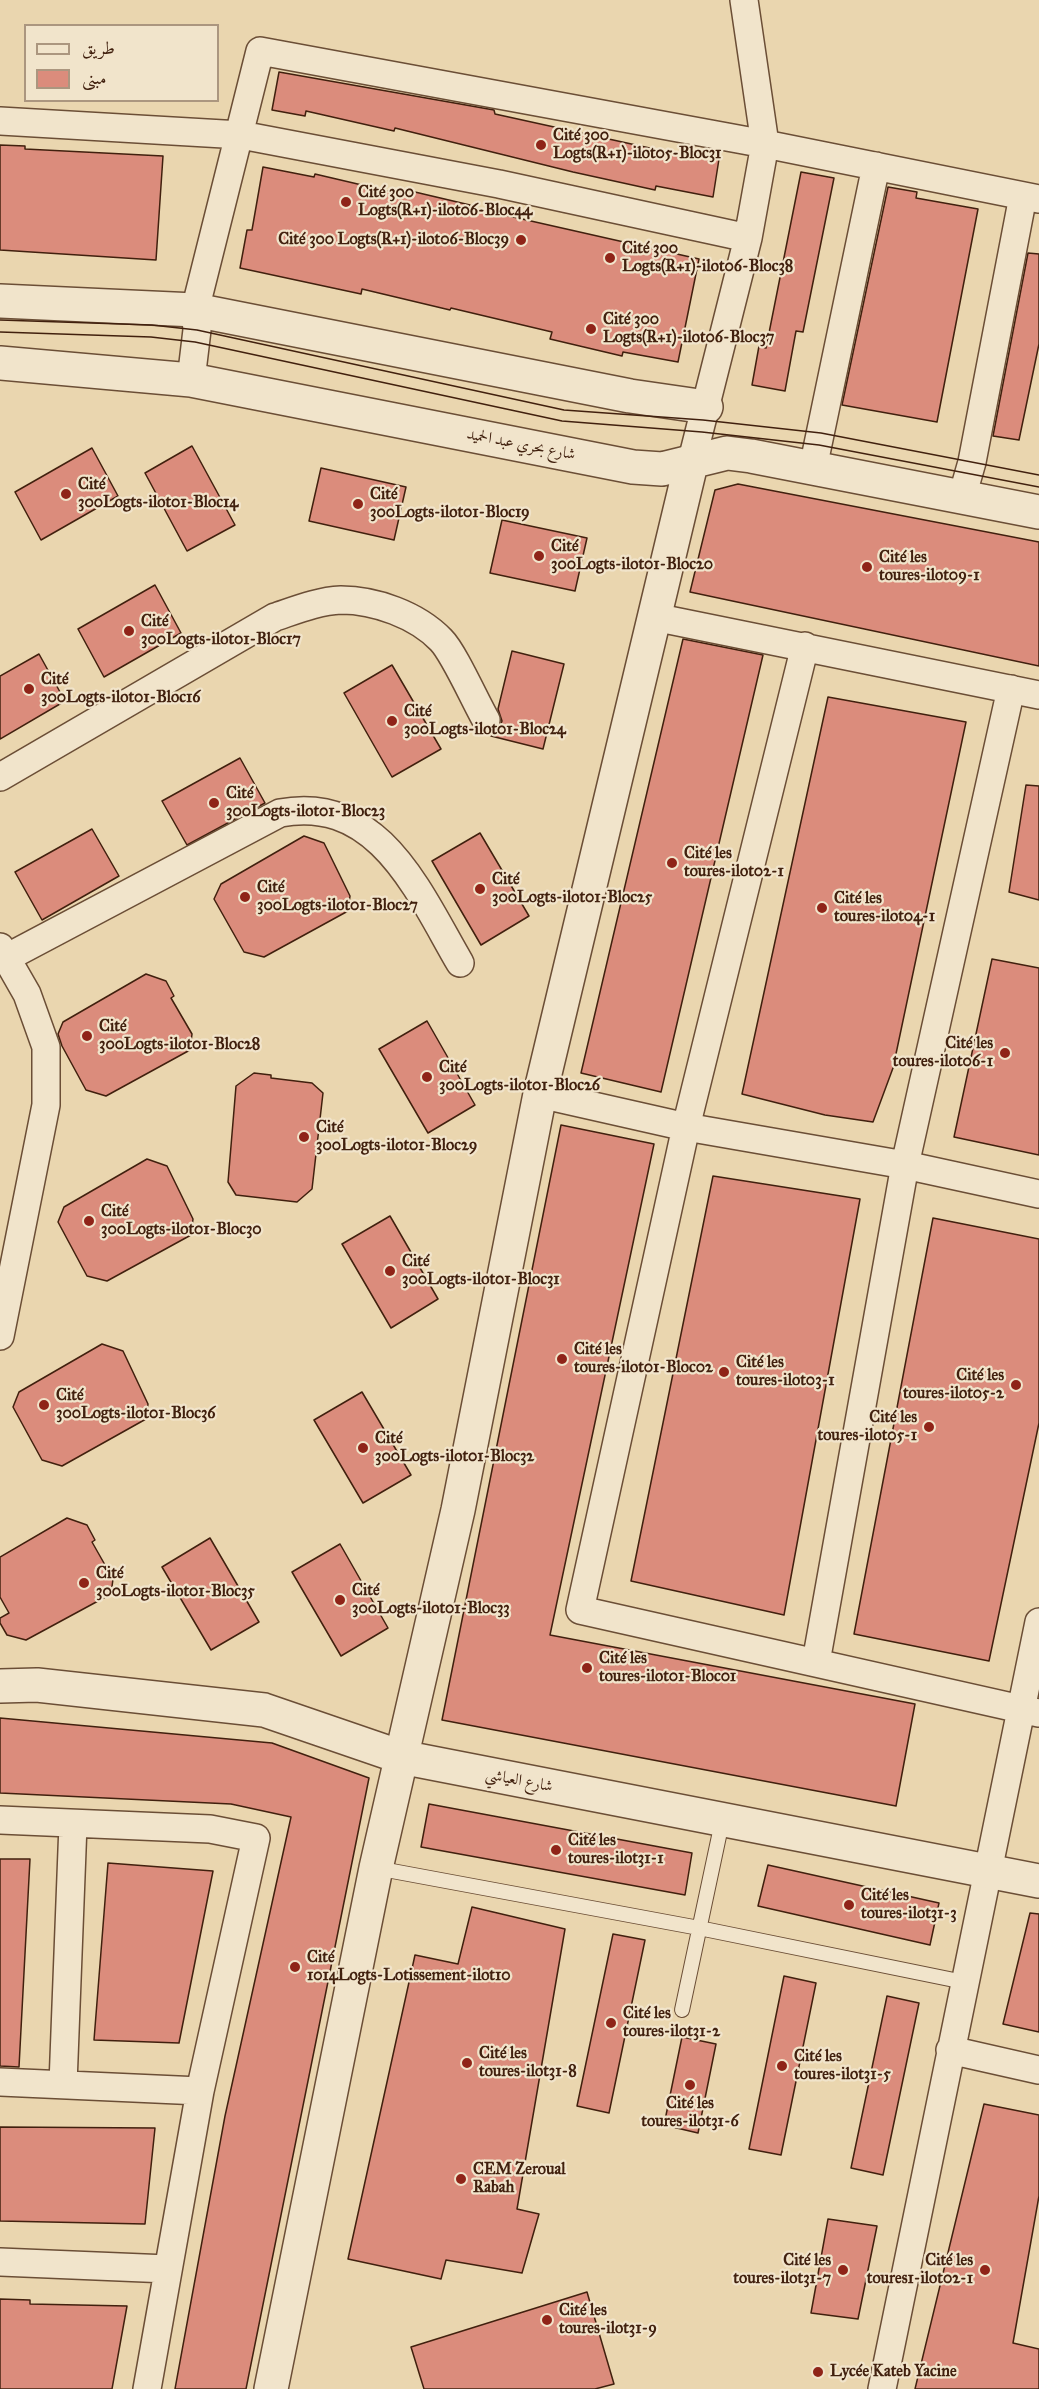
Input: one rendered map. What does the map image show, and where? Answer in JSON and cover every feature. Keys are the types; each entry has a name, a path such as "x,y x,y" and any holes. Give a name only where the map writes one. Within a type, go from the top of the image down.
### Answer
{"street":[{"path":"271,2389 376,1868 458,1510 540,1094 691,464 748,238 765,144 744,0"},
{"path":"191,380 197,330 195,310 241,135 260,51 765,144 1031,198 972,462 962,497"},
{"path":"0,121 241,135 499,184 748,238"},
{"path":"813,468 876,166"},
{"path":"0,301 195,310 630,396 706,407"},
{"name":"شارع بحري عبد الحميد","path":"0,363 191,380 633,467 662,469 691,464 727,453 1039,512"},
{"path":"0,777 274,617 310,605 341,600 396,611 421,623 442,641 486,720"},
{"path":"654,617 1039,695"},
{"path":"805,646 686,1127 580,1610 1031,1712"},
{"path":"816,1662 906,1165 1011,689"},
{"path":"0,1336 46,1105 46,1047 27,994 3,952 280,813 306,808 340,816 374,834 404,867 460,963"},
{"path":"540,1094 686,1127 906,1165 1039,1194"},
{"path":"882,2389 988,1870 1031,1712 1039,1622"},
{"name":"شارع العياشي","path":"0,1686 37,1685 264,1710 401,1757 722,1822 1039,1881"},
{"path":"0,1820 210,1829 256,1838 200,2091 147,2389"},
{"path":"63,2084 73,1824"},
{"path":"950,2050 1039,2070"},
{"path":"0,2082 200,2091"},
{"path":"0,2262 168,2269"}],"lane":[{"path":"682,2010 722,1822"},
{"path":"376,1868 699,1928 964,1982"}],"building":[{"path":"279,72 494,110 495,114 686,156 686,153 719,159 713,197 656,186 655,190 395,128 394,131 306,111 305,116 272,110"},
{"path":"0,145 25,146 25,149 163,156 156,260 0,250"},
{"path":"263,167 314,177 315,174 396,193 398,188 470,205 469,207 699,259 678,362 623,352 622,356 550,339 552,332 451,308 450,310 362,289 361,294 240,268 247,230 252,230"},
{"path":"801,172 834,178 803,332 796,331 785,391 752,385 759,346 766,348"},
{"path":"888,187 917,192 916,198 978,209 937,422 842,405"},
{"path":"1028,253 1039,254 1039,344 1019,440 993,436"},
{"path":"192,446 235,525 187,551 145,473"},
{"name":"Cité 300Logts-ilot01-Bloc14","path":"92,448 118,496 41,540 15,492"},
{"name":"Cité 300Logts-ilot01-Bloc19","path":"321,468 406,487 394,540 309,521"},
{"name":"Cité les toures-ilot09-1","path":"738,484 1039,542 1039,666 690,592 715,490"},
{"name":"Cité 300Logts-ilot01-Bloc20","path":"502,520 587,538 575,591 490,573"},
{"name":"Cité 300Logts-ilot01-Bloc17","path":"155,585 181,633 104,677 78,629"},
{"name":"Cité les toures-ilot02-1","path":"683,639 763,655 661,1092 581,1073"},
{"path":"512,651 564,664 543,749 491,736 499,729 502,721 498,709"},
{"name":"Cité 300Logts-ilot01-Bloc16","path":"39,654 65,701 0,739 0,676"},
{"name":"Cité 300Logts-ilot01-Bloc24","path":"392,665 441,749 392,777 344,693"},
{"name":"Cité les toures-ilot04-1","path":"828,697 966,722 893,1068 873,1122 825,1115 742,1094"},
{"name":"Cité 300Logts-ilot01-Bloc23","path":"240,758 265,803 187,845 162,801"},
{"path":"1026,785 1039,786 1039,900 1009,892"},
{"path":"92,829 119,876 42,920 15,872"},
{"name":"Cité 300Logts-ilot01-Bloc25","path":"480,833 529,916 481,945 432,861"},
{"name":"Cité 300Logts-ilot01-Bloc27","path":"304,836 324,843 350,896 348,911 264,957 244,952 214,899 221,884"},
{"name":"Cité les toures-ilot06-1","path":"992,959 1039,968 1039,1155 954,1137"},
{"name":"Cité 300Logts-ilot01-Bloc28","path":"146,974 166,981 174,996 171,998 192,1034 190,1050 106,1096 86,1090 62,1046 58,1034 63,1022"},
{"name":"Cité 300Logts-ilot01-Bloc26","path":"427,1021 475,1105 428,1133 379,1049"},
{"name":"Cité 300Logts-ilot01-Bloc29","path":"254,1073 271,1075 271,1078 312,1083 323,1093 312,1189 297,1202 236,1195 228,1182 236,1086"},
{"path":"561,1125 654,1144 550,1635 915,1704 896,1806 442,1720"},
{"name":"Cité 300Logts-ilot01-Bloc30","path":"147,1159 167,1166 193,1219 191,1235 107,1281 87,1276 58,1222 64,1207"},
{"name":"Cité les toures-ilot03-1","path":"713,1176 860,1199 784,1615 631,1581"},
{"name":"Cité 300Logts-ilot01-Bloc31","path":"390,1216 438,1299 391,1328 342,1244"},
{"name":"Cité les toures-ilot05-1","path":"933,1218 1039,1239 1039,1423 989,1661 854,1634"},
{"name":"Cité 300Logts-ilot01-Bloc36","path":"102,1344 123,1351 148,1404 146,1419 62,1466 42,1460 13,1407 19,1392"},
{"name":"Cité 300Logts-ilot01-Bloc32","path":"362,1392 411,1475 363,1503 314,1420"},
{"name":"Cité 300Logts-ilot01-Bloc35","path":"67,1518 87,1525 95,1540 92,1542 113,1579 111,1594 26,1640 7,1635 0,1623 0,1618 9,1613 0,1597 0,1557"},
{"path":"210,1538 259,1622 211,1650 162,1567"},
{"name":"Cité 300Logts-ilot01-Bloc33","path":"340,1544 388,1628 341,1656 292,1572"},
{"name":"Cité 1014Logts-Lotissement-ilot10","path":"0,1718 272,1743 369,1778 246,2389 175,2389 225,2116 291,1817 231,1804 0,1793"},
{"name":"Cité les toures-ilot31-1","path":"429,1804 692,1853 685,1895 421,1847"},
{"path":"0,1859 30,1859 19,2067 0,2066"},
{"path":"108,1863 213,1871 179,2043 94,2040"},
{"name":"Cité les toures-ilot31-3","path":"768,1865 939,1903 930,1945 758,1906"},
{"name":"CEM Zeroual Rabah","path":"472,1907 565,1929 517,2209 539,2214 522,2273 446,2260 441,2279 348,2259 415,1955 458,1964"},
{"path":"1030,1913 1039,1914 1039,2032 1003,2024"},
{"name":"Cité les toures-ilot31-2","path":"613,1934 645,1940 609,2113 577,2106"},
{"name":"Cité les toures-ilot31-5","path":"784,1976 816,1983 781,2155 749,2149"},
{"path":"887,1996 919,2003 883,2175 851,2168"},
{"name":"Cité les toures-ilot31-6","path":"682,2037 716,2044 698,2133 664,2125"},
{"name":"Cité les toures1-ilot02-1","path":"984,2104 1039,2115 1039,2196 1013,2343 1039,2349 1039,2389 915,2389"},
{"path":"0,2127 155,2128 145,2224 0,2221"},
{"name":"Cité les toures-ilot31-7","path":"828,2219 877,2226 858,2319 811,2313"},
{"name":"Cité les toures-ilot31-9","path":"587,2292 614,2384 595,2389 424,2389 411,2347"},
{"path":"0,2299 30,2300 30,2304 127,2306 112,2389 0,2389"}],"tram line":[{"path":"0,320 152,325 197,330 564,410 703,420 821,433 1039,475"},
{"path":"0,332 151,337 195,342 562,421 702,432 819,445 1039,487"}],"place":[{"name":"Cité 300 Logts(R+1)-ilot05-Bloc31","path":"541,145"},
{"name":"Cité 300 Logts(R+1)-ilot06-Bloc44","path":"346,202"},
{"name":"Cité 300 Logts(R+1)-ilot06-Bloc39","path":"521,240"},
{"name":"Cité 300 Logts(R+1)-ilot06-Bloc38","path":"610,258"},
{"name":"Cité 300 Logts(R+1)-ilot06-Bloc37","path":"591,329"},
{"name":"Cité 300Logts-ilot01-Bloc14","path":"66,494"},
{"name":"Cité 300Logts-ilot01-Bloc19","path":"358,504"},
{"name":"Cité 300Logts-ilot01-Bloc20","path":"539,556"},
{"name":"Cité les toures-ilot09-1","path":"867,567"},
{"name":"Cité 300Logts-ilot01-Bloc17","path":"129,631"},
{"name":"Cité 300Logts-ilot01-Bloc16","path":"29,689"},
{"name":"Cité 300Logts-ilot01-Bloc24","path":"392,721"},
{"name":"Cité 300Logts-ilot01-Bloc23","path":"214,803"},
{"name":"Cité les toures-ilot02-1","path":"672,863"},
{"name":"Cité 300Logts-ilot01-Bloc25","path":"480,889"},
{"name":"Cité 300Logts-ilot01-Bloc27","path":"245,897"},
{"name":"Cité les toures-ilot04-1","path":"822,908"},
{"name":"Cité 300Logts-ilot01-Bloc28","path":"87,1036"},
{"name":"Cité les toures-ilot06-1","path":"1005,1053"},
{"name":"Cité 300Logts-ilot01-Bloc26","path":"427,1077"},
{"name":"Cité 300Logts-ilot01-Bloc29","path":"304,1137"},
{"name":"Cité 300Logts-ilot01-Bloc30","path":"89,1221"},
{"name":"Cité 300Logts-ilot01-Bloc31","path":"390,1271"},
{"name":"Cité les toures-ilot01-Bloc02","path":"562,1359"},
{"name":"Cité les toures-ilot03-1","path":"724,1372"},
{"name":"Cité les toures-ilot05-2","path":"1016,1385"},
{"name":"Cité 300Logts-ilot01-Bloc36","path":"44,1405"},
{"name":"Cité les toures-ilot05-1","path":"929,1427"},
{"name":"Cité 300Logts-ilot01-Bloc32","path":"363,1448"},
{"name":"Cité 300Logts-ilot01-Bloc35","path":"84,1583"},
{"name":"Cité 300Logts-ilot01-Bloc33","path":"340,1600"},
{"name":"Cité les toures-ilot01-Bloc01","path":"587,1668"},
{"name":"Cité les toures-ilot31-1","path":"556,1850"},
{"name":"Cité les toures-ilot31-3","path":"849,1905"},
{"name":"Cité 1014Logts-Lotissement-ilot10","path":"295,1967"},
{"name":"Cité les toures-ilot31-2","path":"611,2023"},
{"name":"Cité les toures-ilot31-8","path":"467,2063"},
{"name":"Cité les toures-ilot31-5","path":"782,2066"},
{"name":"Cité les toures-ilot31-6","path":"690,2085"},
{"name":"CEM Zeroual Rabah","path":"461,2179"},
{"name":"Cité les toures-ilot31-7","path":"843,2270"},
{"name":"Cité les toures1-ilot02-1","path":"985,2270"},
{"name":"Cité les toures-ilot31-9","path":"547,2320"},
{"name":"Lycée Kateb Yacine","path":"818,2372"}]}
